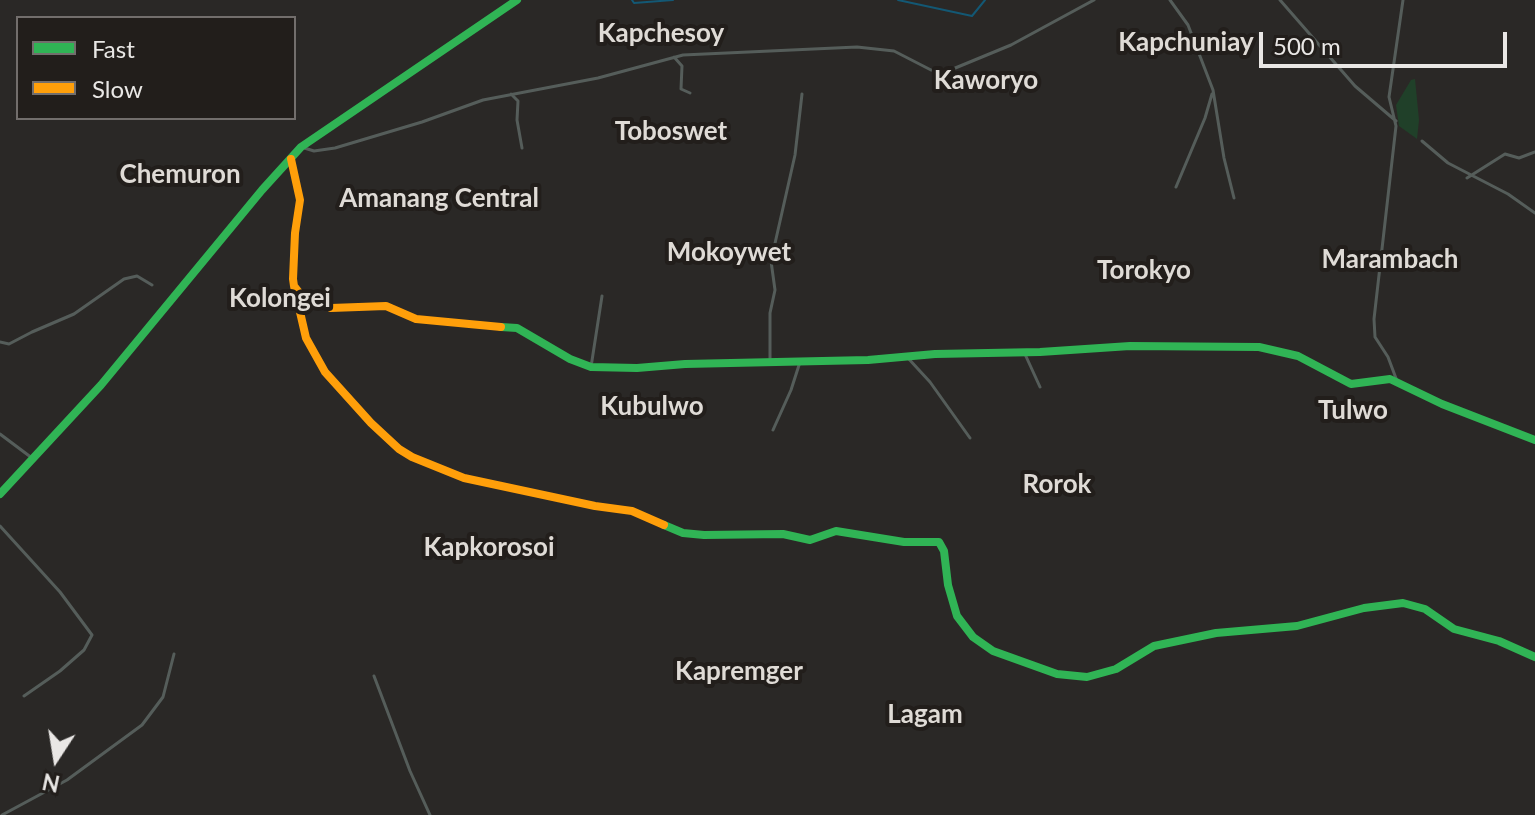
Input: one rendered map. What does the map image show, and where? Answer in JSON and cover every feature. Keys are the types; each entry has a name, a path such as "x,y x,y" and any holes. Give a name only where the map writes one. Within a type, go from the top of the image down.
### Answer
{"street":[{"path":"0,494 138,342 301,147 517,0"},
{"path":"301,147 314,151 366,141 483,100 598,78 674,57 857,47 894,51 931,70 948,71 1011,45 1094,0"},
{"path":"1170,0 1188,25 1213,90 1234,198"},
{"path":"1280,0 1355,86 1396,121"},
{"path":"1397,381 1373,330 1396,121 1389,97 1403,0"},
{"path":"674,57 682,66 681,89 690,93"},
{"path":"1176,187 1205,118 1213,90"},
{"path":"511,94 518,101 517,120 522,148"},
{"path":"770,363 770,313 775,297 771,261 795,155 802,94"},
{"path":"1422,141 1438,156 1508,194 1535,213"},
{"path":"1467,178 1505,154 1519,158 1535,152"},
{"path":"291,159 300,200 293,253 294,286 306,338 325,372 399,449 464,478 632,511 683,533 721,536 783,534 810,540 836,531 904,542 933,540 939,542 944,551 948,585 957,616 973,637 993,651 1067,676 1087,677 1116,669 1154,646 1216,633 1297,626 1364,608 1403,603 1425,609 1454,629 1499,641 1535,657"},
{"path":"0,342 9,344 74,314 124,279 137,276 152,285"},
{"path":"294,286 309,300 331,308 386,306 416,319 517,328 570,359 591,367 800,362 1130,346 1259,347 1298,356 1351,384 1383,378 1397,381 1442,404 1535,440"},
{"path":"591,367 602,296"},
{"path":"1024,352 1040,387"},
{"path":"907,357 930,382 970,438"},
{"path":"773,430 800,362"},
{"path":"0,434 34,460"},
{"path":"0,479 8,486"},
{"path":"0,526 71,605 92,635 84,650 24,696"},
{"path":"2,815 67,780 142,725 163,697 174,654"},
{"path":"374,676 430,815"}],"green space":[{"path":"1415,79 1419,120 1417,139 1399,126 1396,105 1411,80"}],"waterway":[{"path":"632,0 634,3 673,0"},
{"path":"898,0 972,16 985,0"}],"traffic: fast":[{"path":"0,494 101,385 301,147 517,0"},
{"path":"501,327 517,328 570,359 591,367 868,360 935,354 1130,346 1259,347 1298,356 1351,384 1390,379 1442,404 1535,440"},
{"path":"664,525 683,533 704,535 783,534 810,540 836,531 904,542 939,542 944,551 948,585 957,616 973,637 993,651 1057,674 1087,677 1116,669 1154,646 1216,633 1297,626 1364,608 1403,603 1425,609 1454,629 1499,641 1535,657"}],"traffic: slow":[{"path":"291,159 300,200 293,279 301,295 331,308 386,306 416,319 501,327"},
{"path":"294,286 306,338 325,372 399,449 464,478 632,511 664,525"}],"district":[{"name":"Kapchesoy","path":"661,34"},
{"name":"Kapchuniay","path":"1186,43"},
{"name":"Kaworyo","path":"986,81"},
{"name":"Toboswet","path":"671,132"},
{"name":"Chemuron","path":"180,175"},
{"name":"Amanang Central","path":"439,199"},
{"name":"Mokoywet","path":"729,253"},
{"name":"Marambach","path":"1390,260"},
{"name":"Torokyo","path":"1144,271"},
{"name":"Kolongei","path":"280,299"},
{"name":"Kubulwo","path":"652,407"},
{"name":"Tulwo","path":"1353,411"},
{"name":"Rorok","path":"1057,485"},
{"name":"Kapkorosoi","path":"489,548"},
{"name":"Kapremger","path":"739,672"},
{"name":"Lagam","path":"925,715"}]}
